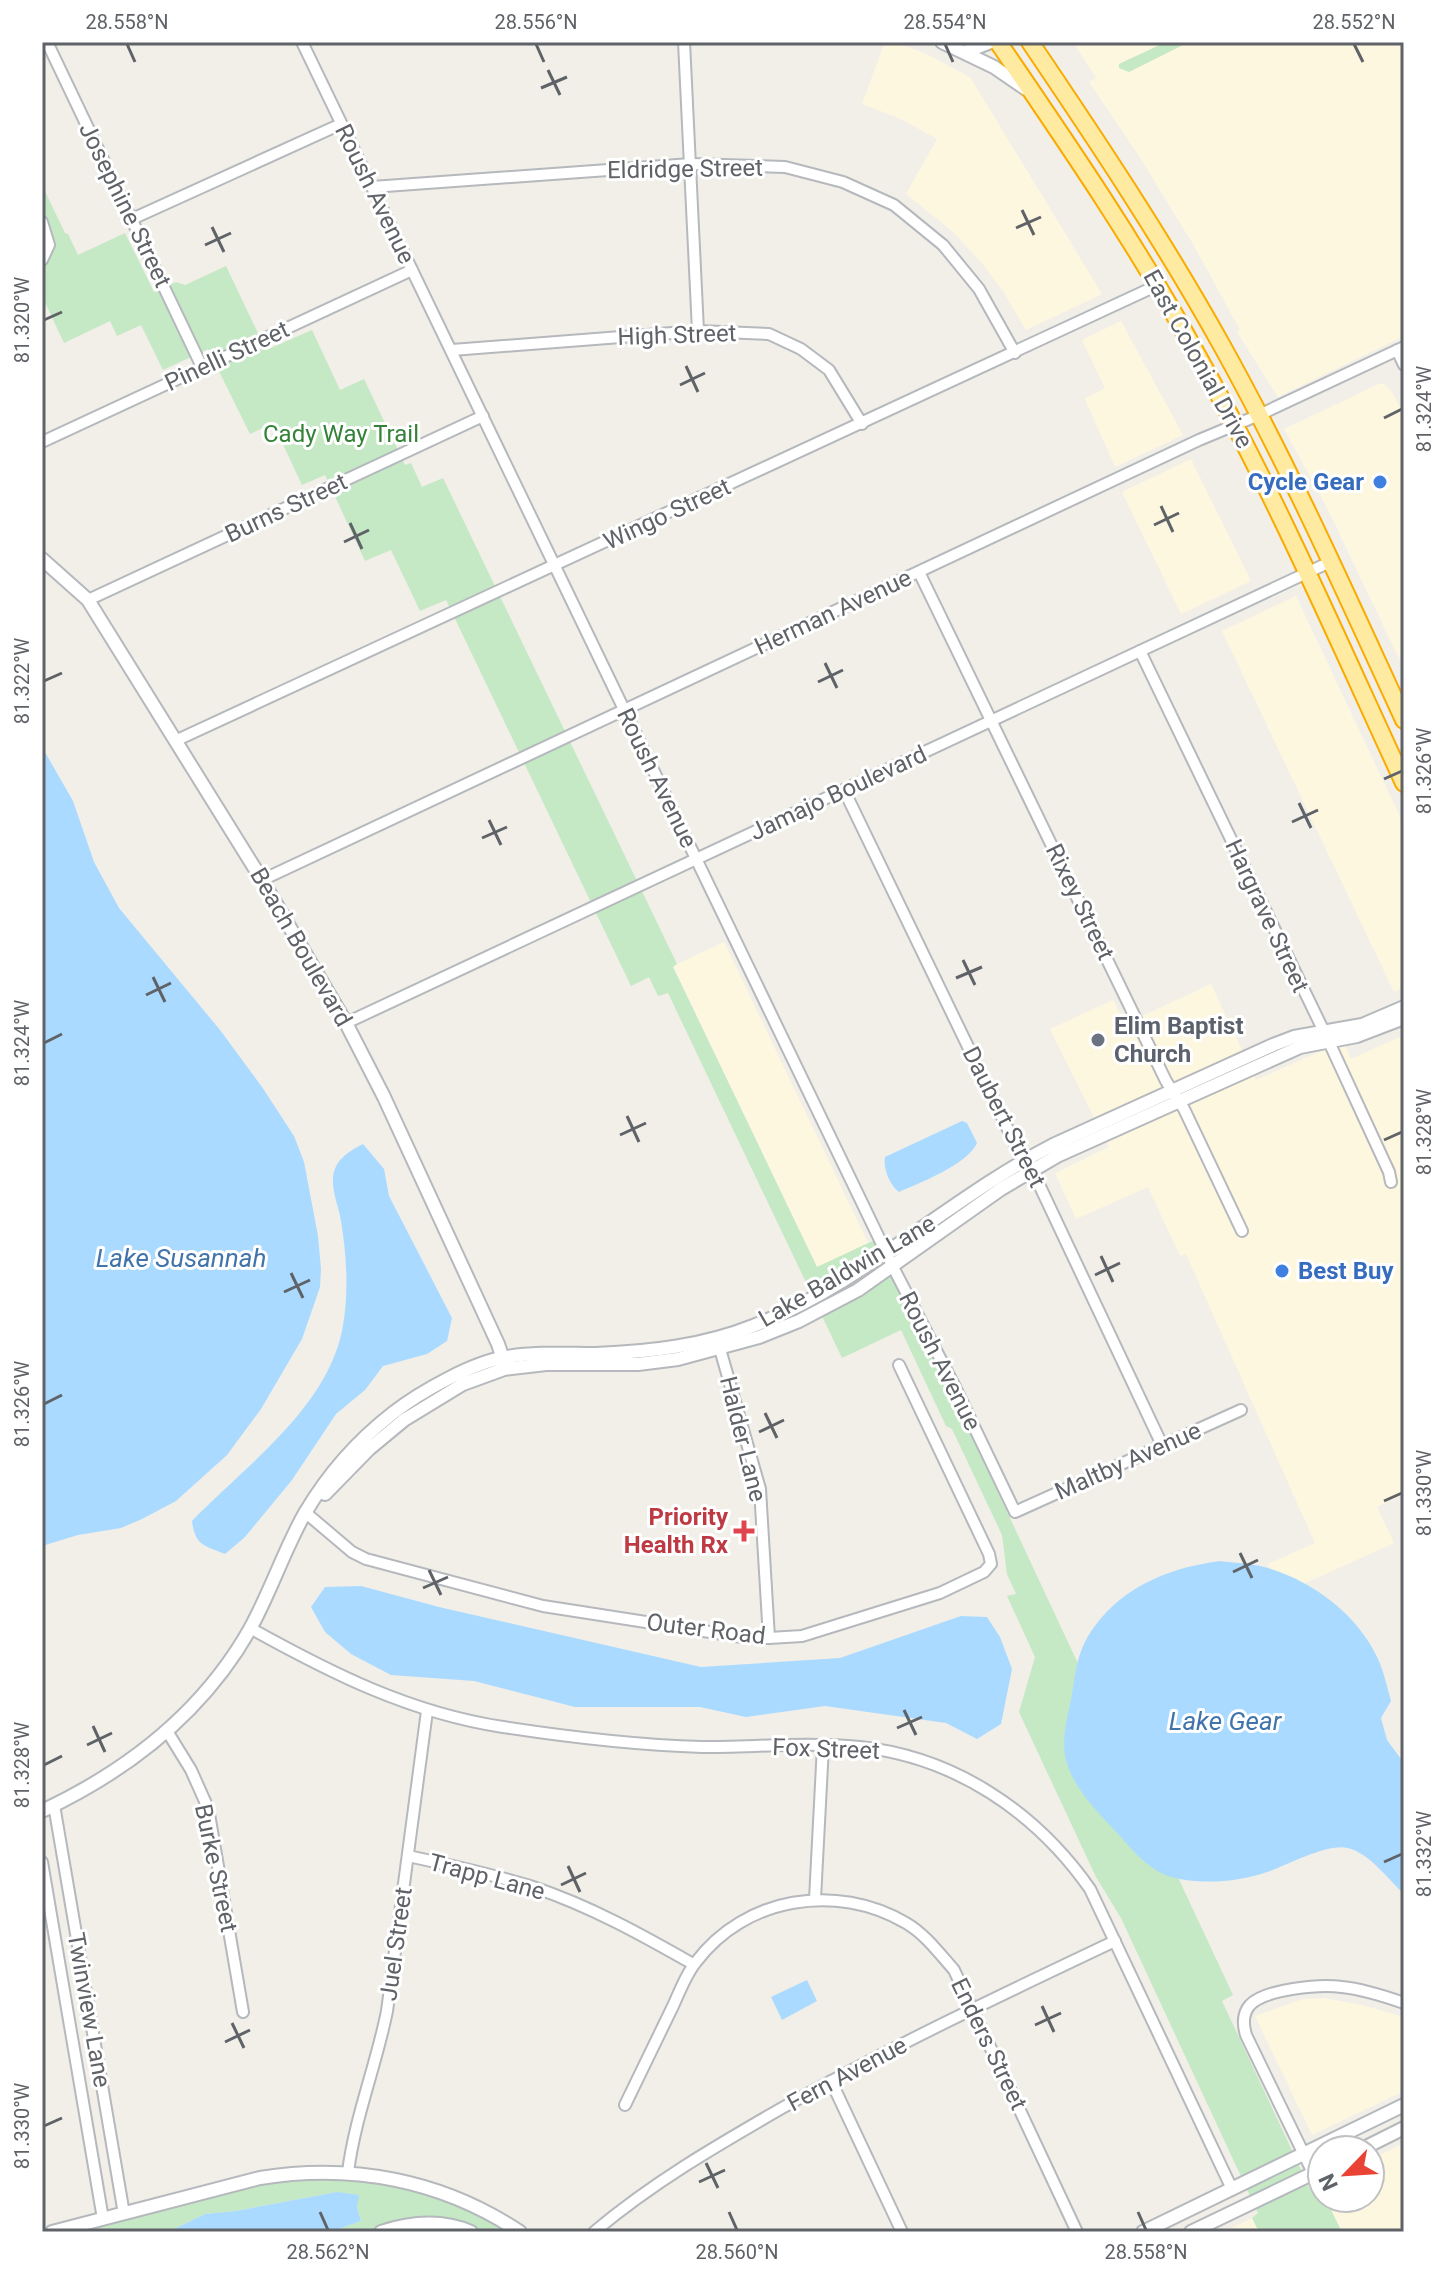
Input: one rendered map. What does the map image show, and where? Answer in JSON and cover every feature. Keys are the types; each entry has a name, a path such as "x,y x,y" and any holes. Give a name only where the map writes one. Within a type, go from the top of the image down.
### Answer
{"highway":[{"name":"East Colonial Drive","path":"998,42 1158,285 1234,424 1403,778"},
{"name":"East Colonial Drive","path":"1030,42 1149,222 1214,332 1259,415 1404,720"}],"street":[{"name":"Josephine Street","path":"47,42 202,367"},
{"name":"Roush Avenue","path":"302,42 893,1267 1015,1512"},
{"path":"684,42 698,331"},
{"path":"942,42 994,67 1033,94"},
{"path":"965,52 991,42"},
{"path":"132,219 341,124"},
{"name":"Eldridge Street","path":"372,187 691,164 785,167 843,182 894,205 943,245 979,289 1015,353"},
{"path":"42,222 49,245 42,260"},
{"name":"Pinelli Street","path":"42,442 412,270"},
{"name":"Wingo Street","path":"175,741 1158,285"},
{"name":"High Street","path":"452,350 698,331 769,334 801,349 829,370 862,424"},
{"path":"1400,349 1404,365"},
{"name":"Herman Avenue","path":"262,880 1400,349"},
{"name":"Burns Street","path":"88,600 483,416"},
{"name":"Beach Boulevard","path":"42,559 88,600 262,880 346,1023 390,1109 504,1363"},
{"name":"Jamajo Boulevard","path":"346,1023 1330,562"},
{"name":"Rixey Street","path":"919,572 1242,1231"},
{"name":"Hargrave Street","path":"1140,651 1326,1038 1391,1182"},
{"name":"Daubert Street","path":"844,790 1162,1445"},
{"name":"Lake Baldwin Lane","path":"1326,1038 1404,1007"},
{"name":"Lake Baldwin Lane","path":"48,1808 108,1777 167,1731 227,1664 250,1628 306,1513 369,1449 404,1420 463,1384 504,1363 638,1364 678,1359 718,1344 786,1312 1028,1164 1176,1096 1273,1045 1294,1037 1357,1036 1404,1018"},
{"name":"Lake Baldwin Lane","path":"718,1344 799,1321 858,1290 1028,1164"},
{"name":"Halder Lane","path":"718,1344 760,1489 769,1638"},
{"name":"Outer Road","path":"306,1513 352,1552 366,1559 543,1606 742,1637 802,1636 940,1593 989,1569 989,1554 899,1365"},
{"name":"Maltby Avenue","path":"1015,1512 1241,1410"},
{"name":"Fox Street","path":"250,1628 330,1672 380,1694 427,1711 503,1727 659,1744 823,1746 898,1753 956,1772 1017,1811 1060,1850 1090,1889 1232,2189"},
{"name":"Juel Street","path":"348,2172 352,2141 379,2052 387,2011 427,1711"},
{"name":"Burke Street","path":"167,1731 191,1770 208,1808 243,2012"},
{"path":"815,1899 823,1746"},
{"name":"Twinview Lane","path":"48,1808 124,2214"},
{"name":"Trapp Lane","path":"408,1856 483,1872 535,1888 628,1927 693,1964"},
{"name":"Twinview Lane","path":"42,1862 103,2219"},
{"name":"Enders Street","path":"625,2105 693,1964 713,1941 734,1925 785,1903 815,1899 848,1902 881,1910 908,1924 934,1946 954,1970 1077,2232"},
{"name":"Fern Avenue","path":"594,2232 690,2160 831,2081 973,2008 1115,1941"},
{"path":"1306,2156 1246,2035 1244,2014 1252,2002 1285,1991 1341,1986 1404,2003"},
{"path":"831,2081 902,2232"},
{"path":"1143,2232 1404,2105"},
{"path":"1386,2137 1404,2128"},
{"path":"52,2232 260,2178 293,2173 348,2172 398,2179 429,2188 466,2202 520,2232"},
{"path":"1191,2232 1306,2177"},
{"path":"381,2232 405,2224 431,2222 471,2232"}],"shaded area":[{"path":"885,42 897,42 970,77 1102,294 1026,330 981,262 951,230 906,194 937,139 901,119 862,104"},
{"path":"1073,42 1404,42 1404,336 1278,397 1237,332 1240,330 1193,244 1089,82 1096,78"},
{"path":"1121,321 1183,435 1115,467 1085,398 1105,388 1082,340"},
{"path":"1384,384 1392,392 1404,416 1404,669 1328,510 1284,429"},
{"path":"1191,459 1251,581 1181,614 1122,492"},
{"path":"1296,596 1404,825 1404,987 1394,992 1222,631"},
{"path":"724,942 868,1243 817,1267 673,966"},
{"path":"1211,984 1256,1080 1343,1041 1351,1059 1404,1035 1404,1494 1377,1507 1394,1543 1281,1594 1268,1564 1315,1543 1186,1254 1180,1256 1148,1187 1076,1219 1055,1173 1109,1147 1050,1029 1113,1000 1125,1024"},
{"path":"1324,1998 1404,2017 1404,2091 1312,2134 1255,2016 1303,1999"},
{"path":"1404,2143 1404,2232 1342,2232 1333,2214 1386,2214 1386,2152"},
{"path":"1252,2218 1259,2232 1223,2232"}],"green space":[{"path":"1166,42 1189,42 1129,72 1119,68 1119,64"},
{"name":"Cady Way Trail","path":"42,185 78,255 125,233 154,292 176,282 185,285 226,266 266,350 312,330 340,390 364,379 405,465 411,463 422,487 443,478 677,964 673,967 817,1267 879,1238 1233,1995 1222,2001 1306,2180 1306,2214 1333,2214 1342,2232 1259,2232 1252,2218 1258,2213 1121,1918 1096,1877 1019,1712 1035,1657 1007,1596 1016,1594 1007,1574 1002,1535 952,1429 946,1426 901,1330 842,1358 668,993 658,996 649,977 631,986 446,600 420,611 391,550 365,561 325,475 302,485 273,423 250,434 208,349 163,370 141,325 117,336 110,321 64,343 42,296"},
{"path":"339,2176 407,2186 453,2201 509,2232 481,2232 470,2226 406,2221 374,2232 330,2232 361,2221 357,2207 337,2192 205,2214 168,2232 76,2232 243,2187 284,2179"}],"water":[{"name":"Lake Susannah","path":"42,747 73,801 94,862 119,908 220,1030 294,1136 304,1162 321,1269 320,1287 302,1339 261,1409 227,1455 176,1501 142,1519 121,1528 78,1535 42,1546"},
{"path":"962,1121 967,1123 977,1143 972,1151 954,1166 899,1192 886,1172 885,1157"},
{"path":"363,1144 384,1169 389,1196 452,1318 447,1341 427,1354 383,1366 365,1390 336,1414 292,1480 245,1537 225,1554 198,1540 192,1521 258,1458 301,1411 333,1359 342,1331 346,1276 343,1235 333,1179 339,1162"},
{"name":"Lake Gear","path":"1220,1561 1259,1566 1298,1580 1345,1613 1369,1643 1380,1664 1391,1701 1381,1718 1387,1740 1404,1763 1404,1894 1364,1855 1339,1847 1244,1878 1207,1882 1171,1877 1136,1854 1079,1788 1068,1766 1064,1740 1080,1653 1088,1636 1114,1605 1141,1585 1187,1567"},
{"path":"361,1586 701,1667 840,1658 961,1616 987,1617 1000,1637 1012,1669 1001,1724 977,1739 946,1723 825,1706 746,1717 700,1707 575,1707 474,1681 391,1675 351,1654 325,1632 311,1607 325,1587"},
{"path":"807,1980 817,2001 782,2020 771,1997"},
{"path":"337,2192 359,2195 357,2207 361,2221 330,2232 168,2232 205,2214"}],"place":[{"name":"Cycle Gear","path":"1380,482"},
{"name":"Elim Baptist Church","path":"1098,1040"},
{"name":"Best Buy","path":"1282,1271"},
{"name":"Priority Health Rx","path":"744,1531"}]}
